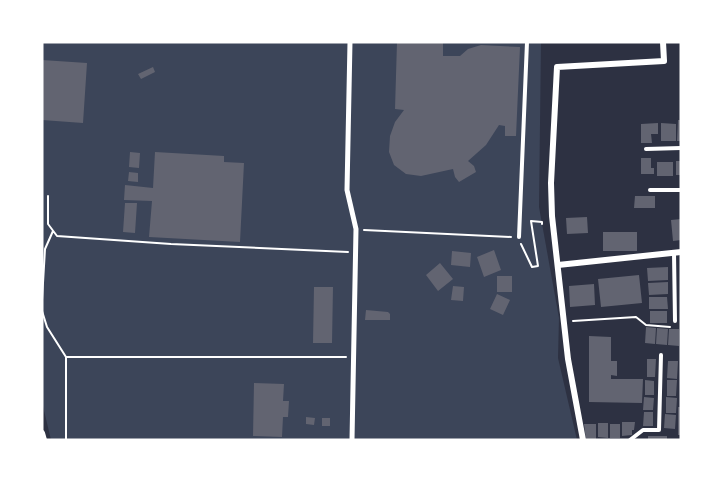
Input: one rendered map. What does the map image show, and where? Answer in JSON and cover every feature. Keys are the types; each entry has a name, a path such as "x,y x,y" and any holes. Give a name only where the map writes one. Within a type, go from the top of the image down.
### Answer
{"street":[{"path":"350,42 347,190 356,229 352,440"},
{"path":"583,440 568,359 551,183 557,67 663,61 663,42"},
{"path":"558,266 677,253"},
{"path":"42,433 44,440"}],"lane":[{"path":"519,237 527,42"},
{"path":"646,149 681,148"},
{"path":"650,190 681,190"},
{"path":"675,321 677,253"},
{"path":"675,307 681,307"},
{"path":"630,440 643,430 659,430 661,355"}],"path":[{"path":"48,196 48,224 57,236 171,244 354,252"},
{"path":"356,229 519,237 528,263 532,267 538,266 531,221 542,222 543,232"},
{"path":"42,300 45,249 53,231"},
{"path":"42,311 47,327 66,357 66,440"},
{"path":"564,322 636,317 646,325 669,327"},
{"path":"66,357 352,357"}],"shaded area":[{"path":"42,42 541,42 539,207 559,318 558,358 577,440 51,440 42,402"}],"building":[{"path":"397,42 443,42 443,56 460,56 468,49 481,45 520,47 516,136 505,136 505,126 499,125 486,145 468,161 474,166 476,172 459,182 453,169 421,176 406,174 394,165 389,152 390,136 395,122 404,110 395,109"},
{"path":"42,60 87,63 83,123 42,120"},
{"path":"153,67 155,72 141,79 138,74"},
{"path":"678,120 681,120 681,141 677,141"},
{"path":"658,123 658,134 651,134 652,143 641,143 641,124"},
{"path":"661,123 676,124 676,141 661,141"},
{"path":"130,152 140,153 139,168 129,167"},
{"path":"155,152 224,156 224,162 244,163 240,242 149,237 152,201 124,200 125,185 153,188"},
{"path":"641,158 651,158 651,168 654,168 654,174 641,174"},
{"path":"676,161 681,161 681,175 676,175"},
{"path":"657,162 673,162 673,176 657,176"},
{"path":"129,172 138,173 138,182 128,181"},
{"path":"635,196 655,196 655,208 634,208"},
{"path":"125,203 137,203 135,233 123,232"},
{"path":"587,217 588,233 567,234 566,218"},
{"path":"681,219 681,240 673,241 671,220"},
{"path":"603,232 637,232 637,251 603,251"},
{"path":"494,250 501,270 484,277 477,257"},
{"path":"452,251 471,253 470,267 451,265"},
{"path":"440,263 453,279 438,291 426,275"},
{"path":"668,267 668,280 648,281 647,268"},
{"path":"639,275 642,303 601,307 598,279"},
{"path":"497,276 512,276 512,292 497,292"},
{"path":"668,282 668,294 649,295 648,283"},
{"path":"594,284 595,305 570,307 569,286"},
{"path":"453,286 464,287 463,301 451,300"},
{"path":"314,287 333,287 332,343 313,343"},
{"path":"497,294 510,300 503,315 490,309"},
{"path":"649,297 667,297 668,309 649,309"},
{"path":"366,310 388,312 390,320 365,320"},
{"path":"650,311 667,311 667,323 650,323"},
{"path":"646,327 656,328 655,344 645,343"},
{"path":"657,328 668,329 667,345 656,344"},
{"path":"669,329 679,329 679,346 668,345"},
{"path":"589,336 611,337 611,361 617,361 617,376 611,375 611,379 643,379 642,403 589,402"},
{"path":"647,359 656,359 655,377 647,377"},
{"path":"668,361 678,361 677,379 667,378"},
{"path":"645,380 654,381 654,395 645,395"},
{"path":"667,380 677,380 676,396 667,396"},
{"path":"254,383 284,384 283,401 289,401 288,417 283,417 282,437 253,436"},
{"path":"644,397 654,398 653,410 643,410"},
{"path":"666,397 677,398 676,413 666,413"},
{"path":"678,407 681,407 681,435 678,435"},
{"path":"644,412 653,412 653,426 643,426"},
{"path":"665,414 676,415 675,429 664,428"},
{"path":"306,417 315,418 314,425 306,424"},
{"path":"322,418 330,418 330,426 322,426"},
{"path":"622,422 635,422 632,435 622,436"},
{"path":"598,423 608,423 608,438 598,437"},
{"path":"584,424 596,424 596,440 586,440"},
{"path":"610,424 620,424 620,438 610,438"},
{"path":"648,436 667,436 667,440 648,440"}]}
